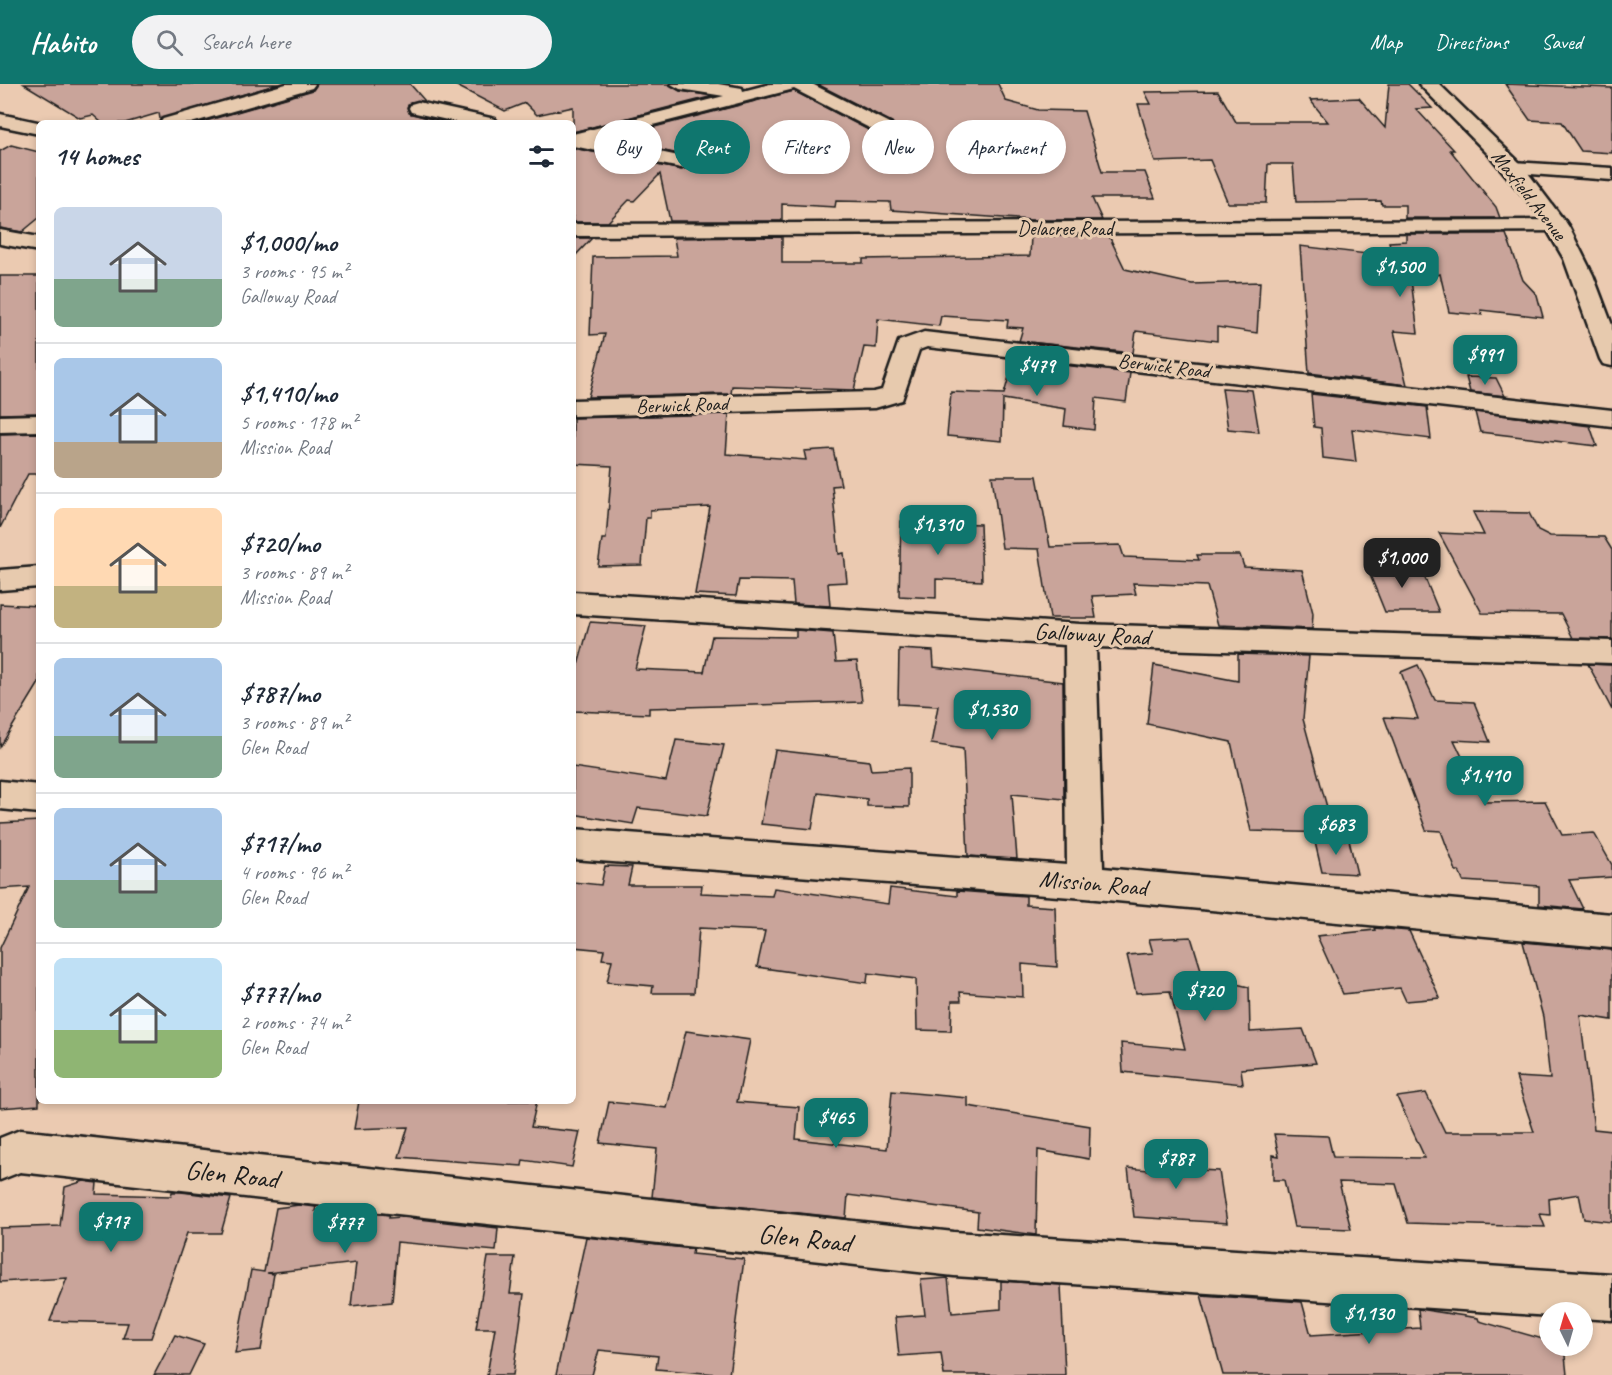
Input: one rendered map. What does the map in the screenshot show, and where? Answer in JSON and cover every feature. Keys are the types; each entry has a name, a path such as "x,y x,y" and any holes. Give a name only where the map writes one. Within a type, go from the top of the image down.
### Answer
{"street":[{"path":"180,120 306,84"},
{"path":"680,84 751,94"},
{"path":"576,139 792,84"},
{"path":"798,84 868,120"},
{"name":"Maxfield Avenue","path":"1428,84 1472,125 1511,168 1557,226 1603,310 1612,359"},
{"path":"418,108 474,120"},
{"path":"0,120 36,127"},
{"path":"576,141 674,161"},
{"path":"1511,168 1612,174"},
{"name":"Delacree Road","path":"576,230 1557,226"},
{"path":"0,237 36,243"},
{"name":"Berwick Road","path":"576,408 875,400 893,395 908,346 924,339 1612,418"},
{"path":"3,428 36,423"},
{"path":"0,580 36,577"},
{"name":"Galloway Road","path":"576,603 1080,634 1612,652"},
{"path":"1080,634 1085,882"},
{"path":"0,795 36,799"},
{"name":"Mission Road","path":"576,844 1085,882 1612,931"},
{"name":"Glen Road","path":"1,1159 20,1151 954,1254 1612,1297"}],"building":[{"path":"24,84 278,84 160,119 159,113 135,120 99,120 93,115 80,118"},
{"path":"317,84 410,84 425,101 410,102 407,107 409,113 434,120 209,120 313,90"},
{"path":"453,84 669,84 680,91 713,96 620,120 594,120 594,127 576,131 573,107 537,115 525,103 505,111"},
{"path":"817,84 998,84 1006,101 1038,110 1084,111 1102,172 1145,172 1155,198 1092,198 1102,220 1031,220 891,210 890,202 836,201 835,207 782,204 782,221 670,221 660,174 662,174 662,166 674,168 674,174 750,174 750,120 682,120 794,91 849,120 762,120 762,174 850,174 850,120 862,127 862,174 934,174 934,120 888,120"},
{"path":"1389,84 1408,84 1432,108 1416,109 1454,150 1450,150 1496,207 1500,218 1405,218 1405,205 1382,205 1381,201 1296,202 1293,164 1268,164 1266,203 1228,203 1210,160 1155,162 1138,104 1151,104 1145,92 1218,91 1236,122 1328,122 1310,100 1359,98 1385,128"},
{"path":"1505,84 1612,88 1612,153 1581,151 1562,122 1530,120"},
{"path":"674,122 674,153 662,150 662,125"},
{"path":"11,145 36,151 36,220 22,232 0,228 0,151"},
{"path":"576,149 594,152 594,174 660,174 634,201 629,200 608,222 576,222"},
{"path":"1406,234 1506,234 1523,280 1537,295 1543,317 1481,310 1482,315 1449,312 1440,274 1411,280 1418,333 1394,331 1407,385 1309,373 1300,246 1392,257 1389,242 1406,241"},
{"path":"1031,236 1109,236 1125,269 1192,284 1260,282 1257,333 1217,327 1217,341 1136,331 1133,353 1019,341 1023,328 1007,327 1008,320 941,316 939,326 878,319 876,348 864,347 854,390 732,386 731,394 588,397 605,334 590,335 593,257 677,256 674,238 782,237 782,263 863,263 863,259 1030,256"},
{"path":"576,238 592,238 576,255"},
{"path":"0,276 36,276 36,413 0,414"},
{"path":"1014,359 1130,373 1126,402 1096,398 1094,430 1064,426 1066,409 1003,399 1002,441 947,436 951,392 1004,394"},
{"path":"1466,377 1496,378 1505,396 1470,392"},
{"path":"1222,388 1252,390 1259,432 1228,429"},
{"path":"1311,394 1427,407 1431,439 1352,429 1356,462 1323,458 1321,428 1314,427"},
{"path":"1475,412 1590,426 1597,446 1480,432"},
{"path":"729,414 726,454 806,460 804,451 833,449 841,485 832,486 839,554 844,553 847,582 828,583 830,606 794,604 792,581 739,580 736,596 695,594 710,507 650,510 650,518 646,518 642,565 598,566 602,539 606,539 612,466 576,464 576,418"},
{"path":"36,433 36,474 28,474 0,528 0,434"},
{"path":"992,476 1037,476 1050,547 1120,545 1124,557 1199,560 1197,555 1240,555 1244,567 1302,570 1313,613 1312,629 1218,625 1207,586 1133,583 1136,594 1092,596 1096,618 1050,618 1039,549 1002,548"},
{"path":"1473,512 1529,513 1538,530 1550,536 1604,537 1612,550 1612,639 1573,638 1561,614 1482,613 1439,533 1484,535"},
{"path":"901,521 980,524 982,581 936,579 936,598 899,596"},
{"path":"1366,565 1420,566 1439,612 1385,612"},
{"path":"0,604 36,606 36,688 0,747"},
{"path":"590,622 646,626 635,669 704,672 712,636 796,637 796,630 833,633 836,662 857,661 862,702 649,708 649,714 576,711 576,672"},
{"path":"899,649 933,651 934,667 1063,682 1064,799 1012,794 1017,859 968,856 963,749 931,744 938,706 898,704"},
{"path":"1238,654 1309,656 1303,719 1334,833 1251,831 1231,742 1147,724 1154,665 1238,681"},
{"path":"1588,664 1612,665 1612,710"},
{"path":"1418,665 1435,700 1474,702 1490,742 1454,740 1484,802 1545,801 1562,835 1594,833 1612,865 1612,877 1569,880 1583,909 1539,905 1539,886 1463,881 1459,871 1456,871 1441,831 1426,830 1384,717 1418,719 1401,672"},
{"path":"676,740 724,745 707,816 638,808 633,824 576,814 576,767 666,781"},
{"path":"775,750 869,761 871,770 909,768 909,807 867,806 867,799 818,793 812,829 761,824"},
{"path":"36,821 36,1104 39,1105 0,1108 0,948 29,887 0,889 0,823"},
{"path":"1314,838 1349,840 1357,874 1322,872"},
{"path":"605,866 632,867 628,885 702,885 701,893 772,896 774,888 888,904 890,888 957,896 957,891 1026,896 1026,905 1055,907 1057,967 1022,964 1023,997 960,992 961,1001 952,1001 951,1031 917,1030 916,979 868,973 867,983 757,967 765,931 699,928 694,993 652,993 653,986 607,982 612,960 602,959 604,950 576,947 576,882 601,885"},
{"path":"1374,928 1409,931 1440,998 1406,1001 1400,988 1343,994 1317,936 1375,930"},
{"path":"1191,937 1203,976 1249,987 1250,1032 1303,1029 1316,1063 1241,1069 1243,1084 1123,1072 1121,1043 1185,1049 1170,991 1136,993 1127,955 1153,953 1149,939"},
{"path":"1523,942 1612,950 1612,1020 1580,1015 1594,1129 1612,1131 1612,1222 1584,1219 1579,1194 1549,1199 1550,1215 1540,1214 1545,1227 1408,1223 1396,1184 1339,1182 1351,1229 1294,1227 1284,1180 1273,1180 1273,1155 1279,1156 1274,1134 1328,1136 1333,1157 1425,1158 1397,1097 1426,1093 1445,1132 1534,1132 1516,1077 1550,1079 1543,1017"},
{"path":"686,1031 750,1040 737,1102 799,1107 796,1139 887,1149 892,1091 968,1098 968,1106 1090,1126 1089,1159 1038,1150 1036,1235 977,1227 978,1212 848,1195 846,1218 652,1197 657,1149 600,1143 609,1102 667,1108"},
{"path":"358,1104 536,1104 531,1127 580,1132 572,1167 523,1160 522,1166 399,1157 408,1127 354,1129"},
{"path":"1145,1146 1174,1148 1177,1169 1219,1171 1227,1223 1134,1217 1128,1168 1148,1170"},
{"path":"84,1181 97,1183 96,1194 171,1196 172,1192 181,1192 231,1198 221,1233 187,1233 151,1338 123,1338 128,1323 50,1321 67,1278 0,1282 0,1228 60,1226 65,1187"},
{"path":"299,1205 316,1207 315,1211 334,1209 390,1215 389,1218 402,1217 498,1228 496,1251 397,1242 392,1302 351,1306 356,1263 267,1273 274,1274 261,1350 235,1353 251,1270 264,1272 276,1208"},
{"path":"586,1237 693,1249 692,1254 744,1259 729,1375 656,1369 658,1356 599,1350 592,1375 556,1375"},
{"path":"488,1257 515,1257 510,1294 524,1294 513,1375 487,1375 495,1328 476,1328"},
{"path":"948,1278 952,1313 1001,1309 1001,1281 1061,1285 1065,1375 944,1375 941,1353 899,1356 895,1317 925,1315 921,1280"},
{"path":"1201,1295 1302,1302 1311,1335 1420,1328 1418,1309 1478,1318 1479,1321 1539,1338 1539,1356 1565,1356 1567,1375 1223,1375"},
{"path":"175,1335 204,1344 189,1375 154,1375"}]}
